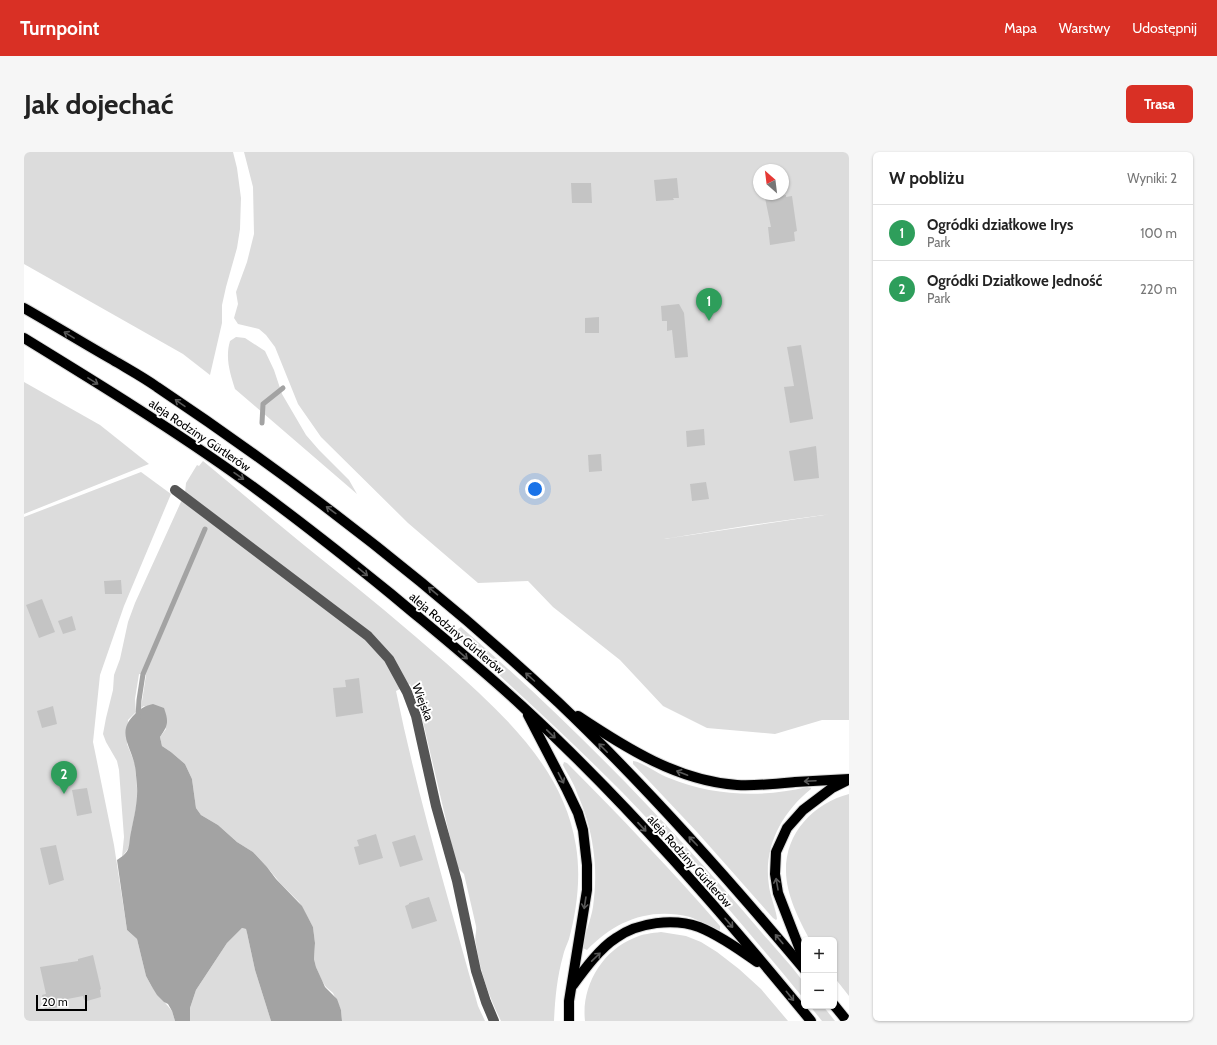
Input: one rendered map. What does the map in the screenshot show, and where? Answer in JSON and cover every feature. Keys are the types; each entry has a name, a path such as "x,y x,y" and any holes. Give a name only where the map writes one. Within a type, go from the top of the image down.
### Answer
{"main road":[{"name":"aleja Rodziny Gürtlerów","path":"24,308 155,386 212,425 331,509 450,605 559,703 622,766 752,907 801,965"},
{"name":"aleja Rodziny Gürtlerów","path":"24,338 142,411 207,454 333,547 445,638 523,707 648,833 708,899 810,1021"},
{"path":"559,703 615,741 657,763 696,778 736,785 765,785 849,779"},
{"path":"523,707 567,790 578,813 583,830 587,865 587,890 571,986 568,1013 569,1021"},
{"path":"801,952 778,893 775,874 776,852 787,828 803,810 832,788 849,779"},
{"path":"571,986 591,961 615,938 640,926 664,923 684,924 698,927 744,953 770,972"},
{"path":"837,1009 847,1021"}],"street":[{"name":"Wiejska","path":"175,490 368,636 389,659 407,692 416,716 436,806 459,889 476,971 494,1021"}],"shaded area":[{"path":"24,152 233,152 241,198 240,229 237,248 222,305 222,323 210,375 183,354 24,264"},
{"path":"244,152 849,152 849,720 822,720 775,734 707,728 663,706 620,660 553,607 528,581 478,583 408,523 321,437 298,404 275,347 266,335 259,329 238,324 234,318 238,304 236,292 247,262 254,234 253,187","holes":["831,514 664,539 751,525"]},
{"path":"236,337 245,338 265,351 274,370 282,394 306,435 349,480 357,494 235,389 230,371 228,353 230,341"},
{"path":"24,382 100,425 149,464 24,514"},
{"path":"203,461 446,663 509,722 528,744 544,767 558,792 569,818 576,846 578,869 576,905 569,939 559,972 554,1021 501,1021 493,1003 480,964 475,941 476,926 464,874 458,868 456,863 420,709 410,684 396,691 414,771 445,888 478,1006 485,1021 342,1021 341,1010 333,993 322,981 316,967 314,959 315,943 313,927 299,902 253,852 237,842 218,825 201,815 196,808 192,779 185,764 162,746 160,737 166,729 144,706 141,708 146,675 139,674 135,699 136,712 128,720 127,744 135,764 137,803 130,846 122,857 124,837 119,770 117,761 103,734 113,690 114,675 120,659 128,622 135,603 185,493 186,483 197,465 199,466"},
{"path":"141,472 171,494 124,606 100,675 93,742 114,845 127,930 137,939 146,976 152,987 172,1011 175,1021 24,1021 24,517"},
{"path":"461,627 541,699 617,774 691,852 798,974 801,978 801,995 715,894 622,792 538,711 452,633"},
{"path":"153,704 164,708 167,723 160,737 162,746 185,764 192,779 196,808 201,815 218,825 237,842 253,852 302,906 313,927 315,943 314,959 316,967 325,987 337,999 341,1010 342,1021 271,1021 255,970 246,929 242,928 227,943 196,990 190,1008 190,1021 175,1021 168,1004 157,995 152,987 146,976 137,939 127,930 117,860 125,854 128,848 137,798 134,762 127,743 125,732 130,720 139,710 145,706"},
{"path":"633,761 686,784 720,792 755,794 790,791 807,787 811,788 800,798 783,820 776,832 772,845 768,872 770,890 777,916 776,920 697,832 633,764"},
{"path":"564,762 567,763 626,823 720,926 720,930 690,917 675,914 647,915 621,924 609,931 587,950 583,948 593,907 595,892 595,863 591,834 587,820 574,786 563,765"},
{"path":"849,794 849,996 837,981 837,937 809,937 791,898 788,889 786,871 790,844 796,832 813,812 836,798"},
{"path":"242,928 246,929 255,970 271,1021 190,1021 190,1008 196,990 227,943"},
{"path":"661,932 686,936 701,942 717,952 761,989 788,1021 585,1021 586,995 596,971 603,961 612,952 634,938"},
{"path":"812,1009 825,1009 835,1021 822,1021"}],"building":[{"path":"677,178 679,198 673,198 674,200 656,201 654,180"},
{"path":"571,183 591,183 592,203 572,203"},
{"path":"789,196 792,196 797,231 794,232 795,241 770,245 768,227 771,227 765,200 789,200"},
{"path":"679,304 684,313 688,357 675,358 672,330 667,331 667,321 662,321 661,306"},
{"path":"599,317 599,333 585,333 585,318"},
{"path":"801,345 813,419 790,423 784,387 794,386 787,347"},
{"path":"704,429 705,445 687,447 686,431"},
{"path":"816,446 819,478 794,481 789,451"},
{"path":"601,454 602,471 589,472 588,455"},
{"path":"706,482 709,499 692,501 690,484"},
{"path":"121,580 122,594 105,594 104,581"},
{"path":"42,599 55,632 39,638 26,605"},
{"path":"72,616 76,630 63,634 58,621"},
{"path":"359,678 363,713 336,717 333,688 346,687 345,680"},
{"path":"53,706 57,724 42,728 37,711"},
{"path":"87,788 92,813 77,816 72,790"},
{"path":"376,834 383,858 359,865 354,847 359,846 357,840"},
{"path":"415,835 423,860 400,867 392,842"},
{"path":"56,845 64,880 49,885 40,848"},
{"path":"429,897 437,921 412,929 405,906 409,903"},
{"path":"93,955 101,989 101,997 87,1001 87,999 84,1000 83,996 57,1001 59,1007 45,1010 42,995 46,994 40,967 78,961 78,959"}],"waterway":[{"path":"262,423 263,404 283,388"},
{"path":"138,717 143,674 205,529"}],"place":[{"name":"Ogródki działkowe Irys","path":"709,321"},
{"name":"Ogródki Działkowe Jedność","path":"64,794"}]}
